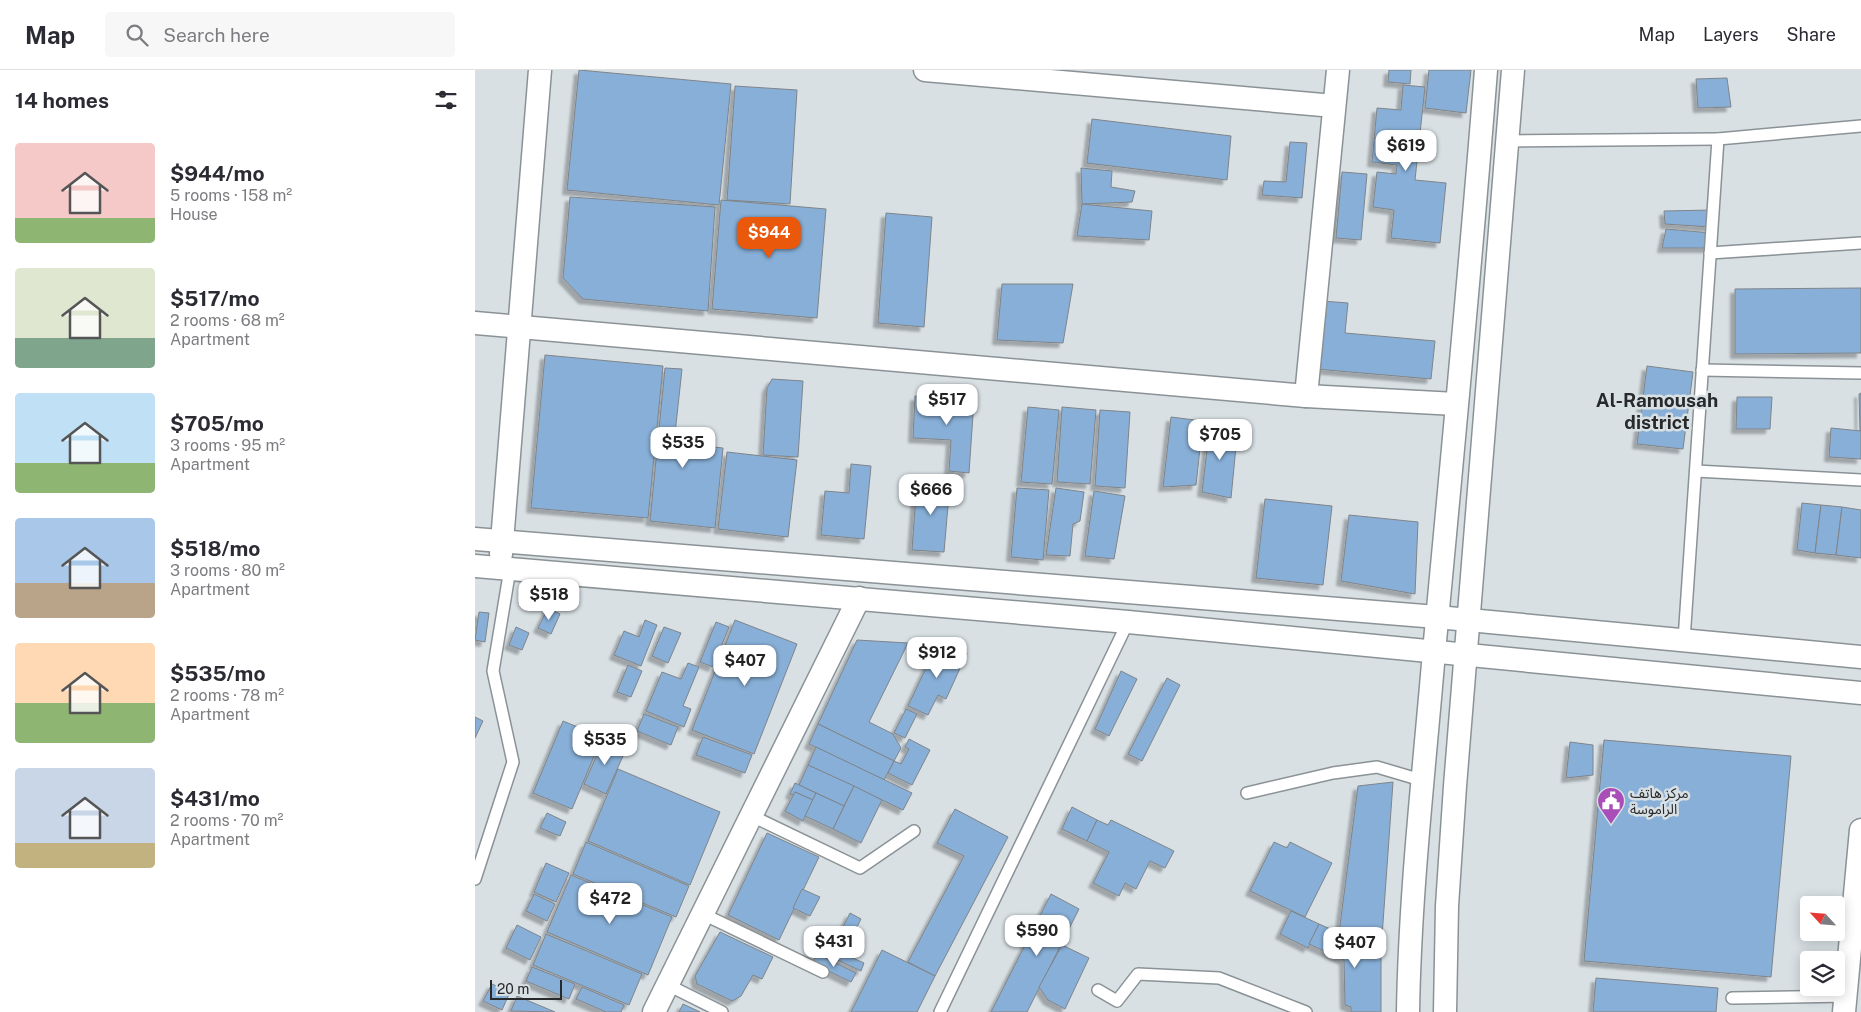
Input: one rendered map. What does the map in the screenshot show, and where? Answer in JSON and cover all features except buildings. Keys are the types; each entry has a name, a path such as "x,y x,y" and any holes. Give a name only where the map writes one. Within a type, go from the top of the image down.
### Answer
{"street":[{"path":"505,568 502,540 540,70"},
{"path":"925,70 1334,106"},
{"path":"1306,396 1337,70"},
{"path":"1408,1012 1410,939 1421,780 1457,404 1486,70"},
{"path":"1445,1012 1448,888 1513,70"},
{"path":"475,322 1306,396 1457,404"},
{"path":"475,539 1437,617 1861,657"},
{"path":"475,566 1128,622 1861,693"},
{"path":"654,1012 859,598"},
{"path":"1850,1002 1861,830"}],"lane":[{"path":"1507,141 1718,139 1861,126"},
{"path":"1684,640 1718,139"},
{"path":"1710,253 1861,243"},
{"path":"1702,370 1861,374"},
{"path":"1696,472 1861,480"},
{"path":"475,879 513,762 493,671 505,568"},
{"path":"940,1012 1128,622"},
{"path":"1247,793 1333,773 1377,767 1421,780"},
{"path":"752,816 860,868 914,830"},
{"path":"703,914 823,972"},
{"path":"1098,990 1117,1001 1138,974 1219,978 1306,1012"},
{"path":"668,985 722,1012"},
{"path":"1732,998 1850,1002"}],"place":[{"name":"مركز هاتف الراموسة","path":"1611,825"}],"district":[{"name":"Al-Ramousah district","path":"1657,411"}]}
